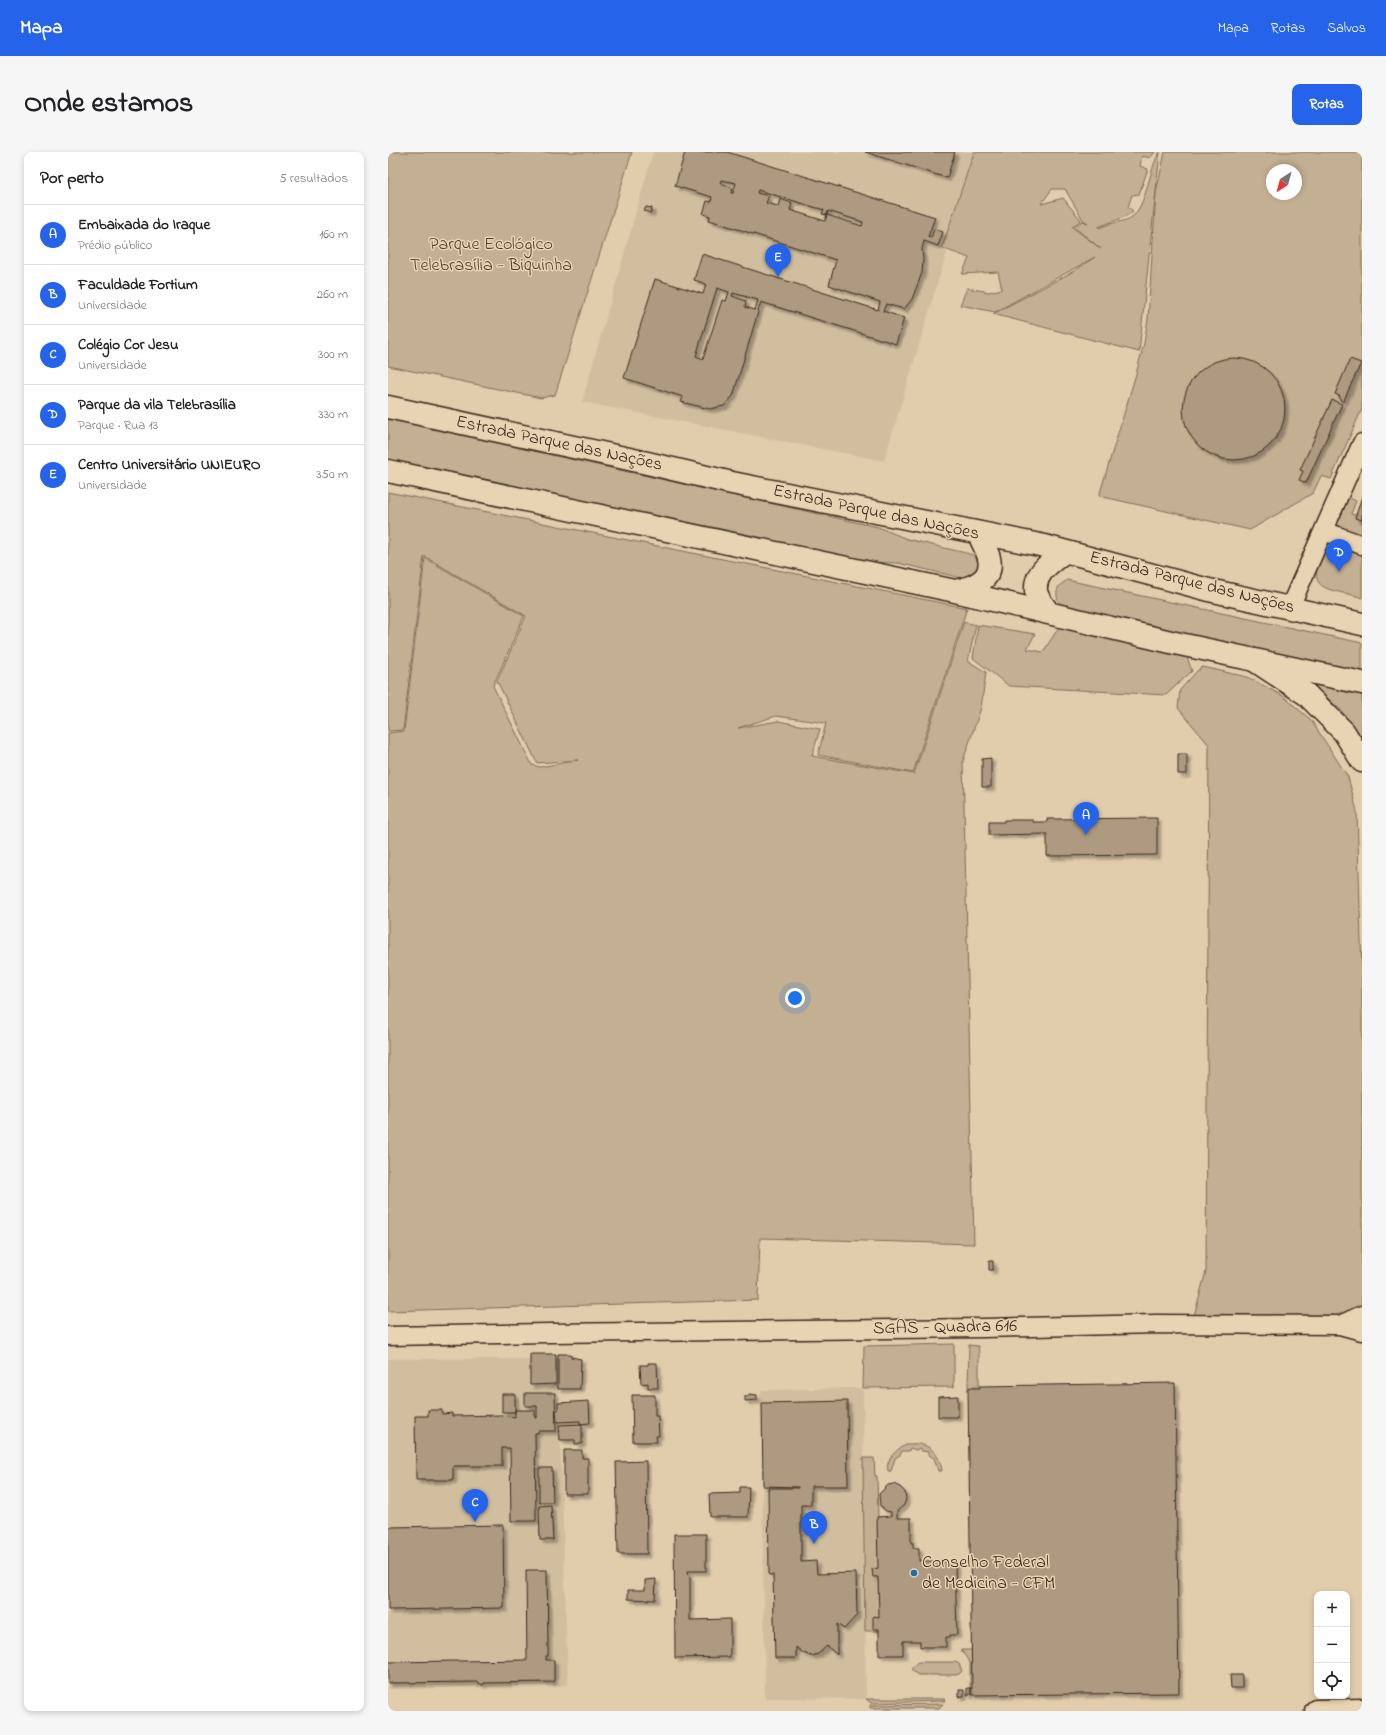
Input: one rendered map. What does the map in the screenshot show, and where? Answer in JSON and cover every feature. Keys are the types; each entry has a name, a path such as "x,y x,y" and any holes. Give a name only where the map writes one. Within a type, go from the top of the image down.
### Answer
{"main road":[{"name":"Estrada Parque das Nações","path":"388,407 635,460 732,484 1045,546 1209,590 1362,624"},
{"path":"388,470 955,591 1025,609 1048,612 1253,660 1362,683"},
{"path":"955,591 970,588 982,581 988,571 989,559 979,534"},
{"path":"1048,612 1038,596 1036,591 1036,583 1042,571 1064,552"},
{"path":"1253,660 1306,694 1344,732 1362,761"},
{"path":"1316,1711 1362,1710"}],"street":[{"path":"1290,607 1362,443"},
{"path":"1324,531 1362,545"},
{"name":"SGAS - Quadra 616","path":"1340,1325 1362,1315"},
{"name":"SGAS - Quadra 616","path":"388,1336 984,1328 1157,1324 1340,1325 1362,1331"}],"shaded area":[{"path":"653,152 977,152 884,461 582,402"},
{"path":"388,1359 558,1359 568,1685 388,1689"},
{"path":"863,1388 866,1699 765,1698 761,1390"}],"green space":[{"name":"Parque Ecológico Telebrasília - Biquinha","path":"388,152 632,152 555,395 541,398 388,366"},
{"path":"974,152 1155,152 1150,158 1142,156 1140,166 1148,169 1139,194 1132,195 1128,207 1133,211 1121,218 1098,227 1099,228 1126,220 1133,216 1143,200 1156,159 1160,152 1139,352 993,314 1076,270 1095,257 995,312 960,305 967,288 989,292 1002,289 998,272 962,274 969,258 942,248","holes":["1052,189 1065,189 1083,220 1088,223 1082,221 1074,227 1101,249 1072,227 1081,220 1063,198 1041,204"]},
{"path":"1165,152 1362,152 1362,409 1331,479 1321,476 1313,493 1250,530 1099,496 1136,374 1144,343 1148,319 1156,193"},
{"path":"388,419 878,527 907,539 974,555 979,564 979,569 966,579 898,563 866,562 388,460"},
{"path":"388,492 967,608 913,773 818,755 826,723 776,716 738,728 778,721 820,729 812,756 914,774 964,622 976,625 968,661 986,672 981,708 963,761 974,1244 760,1238 758,1300 388,1311 388,733 404,731 425,558 524,616 493,686 532,765 540,767 578,760 537,763 497,681 526,616 424,556 403,730 388,731"},
{"path":"1342,494 1356,501 1351,514 1362,517 1362,537 1348,532 1337,524"},
{"path":"1334,544 1362,552 1362,598 1329,589 1322,586 1318,581 1316,574 1320,561 1327,550"},
{"path":"1067,580 1362,643 1362,671 1068,609 1059,603 1057,597 1059,586"},
{"path":"1061,624 1187,657 1192,671 1166,695 1009,686 973,658 978,625 1035,634 1027,649 1043,652"},
{"path":"1203,667 1247,677 1283,696 1311,720 1348,777 1357,811 1362,971 1362,1306 1347,1316 1194,1316 1206,1271 1209,745 1178,708 1180,690 1197,671"},
{"path":"1312,684 1362,695 1362,740 1341,710"},
{"path":"954,1344 954,1387 863,1388 864,1346"},
{"path":"969,1345 978,1346 979,1387 968,1387"},
{"path":"908,1444 927,1446 931,1449 938,1458 942,1471 938,1471 934,1458 929,1455 929,1452 922,1451 920,1448 916,1450 910,1448 909,1451 902,1451 900,1455 895,1458 891,1471 888,1471 888,1462 890,1458 896,1451"},
{"path":"863,1458 874,1458 875,1476 877,1476 881,1631 865,1631"},
{"path":"961,1650 972,1650 973,1689 970,1689 970,1663"},
{"path":"918,1662 955,1662 959,1664 962,1671 955,1675 918,1675 912,1671 912,1667"},
{"path":"866,1699 945,1699 945,1701 871,1703"},
{"path":"943,1704 939,1708 870,1708 870,1705"}],"building":[{"path":"685,152 727,152 935,217 928,237 931,238 934,229 943,232 938,246 924,241 922,249 922,273 912,299 904,309 886,304 883,311 904,318 896,344 761,302 733,396 724,406 710,409 681,402 683,397 624,378 655,279 703,294 706,284 694,280 702,254 878,310 880,302 829,285 836,260 709,220 710,216 703,214 707,201 711,202 712,197 675,186","holes":["721,180 736,183 733,193 731,193 733,188 720,184","758,190 824,210 822,214 827,215 825,221 790,210 792,203 780,199 778,206 766,203 769,196 757,193","828,211 863,222 862,226 827,215","717,288 729,292 726,301 722,300 703,359 696,356","733,293 758,300 755,310 745,307 746,301 732,296"]},
{"path":"865,152 955,152 947,178"},
{"path":"646,207 652,208 651,213 644,211"},
{"path":"1234,358 1254,362 1270,373 1281,389 1285,409 1281,429 1270,445 1254,456 1234,460 1214,456 1198,445 1187,429 1183,409 1187,389 1198,373 1214,362"},
{"path":"1350,359 1361,363 1343,402 1340,400 1340,396 1335,394"},
{"path":"1332,400 1342,404 1306,483 1299,480 1303,471 1300,470"},
{"path":"1362,496 1362,520 1355,518"},
{"path":"1178,754 1187,754 1187,774 1178,774"},
{"path":"991,758 991,787 982,787 982,759"},
{"path":"1157,818 1157,855 1047,856 1047,834 989,835 989,822 1004,822 1004,820 1033,820 1033,822 1047,822 1047,819"},
{"path":"989,1261 993,1261 993,1270 989,1270"},
{"path":"530,1354 556,1354 556,1384 530,1385"},
{"path":"558,1354 571,1354 571,1357 581,1359 580,1389 558,1389"},
{"path":"648,1363 657,1363 658,1388 648,1388 648,1383 641,1384 640,1365 648,1365"},
{"path":"1175,1383 1179,1693 972,1695 968,1388 980,1388 980,1386"},
{"path":"525,1393 555,1393 556,1431 538,1431 538,1433 535,1433 536,1521 511,1521 510,1448 502,1448 502,1466 453,1466 453,1480 416,1480 415,1416 428,1416 428,1410 442,1410 442,1414 452,1413 452,1416 502,1415 515,1417 515,1410 535,1410 535,1418 537,1418 537,1406 525,1406"},
{"path":"502,1394 515,1394 515,1412 502,1412"},
{"path":"749,1394 757,1395 757,1400 745,1401 745,1396 749,1396"},
{"path":"632,1395 655,1395 655,1416 658,1416 659,1436 656,1436 657,1442 633,1442"},
{"path":"958,1396 958,1417 938,1417 938,1397"},
{"path":"589,1401 590,1423 580,1424 580,1421 557,1422 556,1410 558,1410 558,1403"},
{"path":"847,1401 848,1486 811,1486 811,1505 801,1505 801,1562 816,1561 817,1574 856,1573 857,1615 844,1629 837,1624 837,1655 827,1646 818,1654 812,1656 803,1653 796,1647 796,1658 775,1658 773,1575 769,1575 768,1488 798,1487 763,1486 762,1403"},
{"path":"582,1424 582,1444 575,1444 575,1440 560,1440 559,1425"},
{"path":"564,1450 582,1450 582,1458 588,1458 588,1494 564,1494"},
{"path":"646,1461 647,1554 618,1554 616,1462"},
{"path":"539,1468 552,1468 553,1502 539,1502"},
{"name":"Conselho Federal de Medicina - CFM","path":"894,1484 905,1492 906,1499 904,1505 897,1511 897,1518 911,1518 911,1543 913,1543 913,1548 919,1548 919,1561 955,1561 957,1635 950,1635 950,1637 946,1637 946,1647 920,1647 920,1641 903,1641 903,1655 879,1655 879,1629 873,1629 873,1616 879,1617 878,1577 873,1577 872,1569 878,1568 877,1517 891,1516 891,1512 886,1511 880,1506 879,1494 888,1485"},
{"path":"740,1487 749,1487 748,1517 710,1517 709,1494 740,1493"},
{"path":"551,1505 553,1540 540,1540 539,1506"},
{"path":"503,1525 504,1608 388,1610 388,1527"},
{"path":"674,1534 706,1534 706,1571 688,1571 690,1577 690,1620 730,1619 730,1657 675,1658"},
{"path":"526,1570 547,1570 548,1656 546,1656 546,1660 554,1660 554,1682 484,1683 483,1685 477,1682 388,1683 388,1662 527,1660"},
{"path":"656,1579 655,1600 628,1599 628,1590 645,1590 645,1580"},
{"path":"1230,1675 1242,1675 1242,1688 1231,1688"},
{"path":"967,1688 971,1688 970,1695 967,1695"},
{"path":"959,1690 964,1690 964,1696 959,1697"}],"place":[{"name":"Centro Universitário UNIEURO","path":"778,277"},
{"name":"Parque da vila Telebrasília","path":"1339,572"},
{"name":"Embaixada do Iraque","path":"1086,835"},
{"name":"Colégio Cor Jesu","path":"475,1522"},
{"name":"Faculdade Fortium","path":"814,1544"},
{"name":"Conselho Federal de Medicina - CFM","path":"914,1573"}]}
